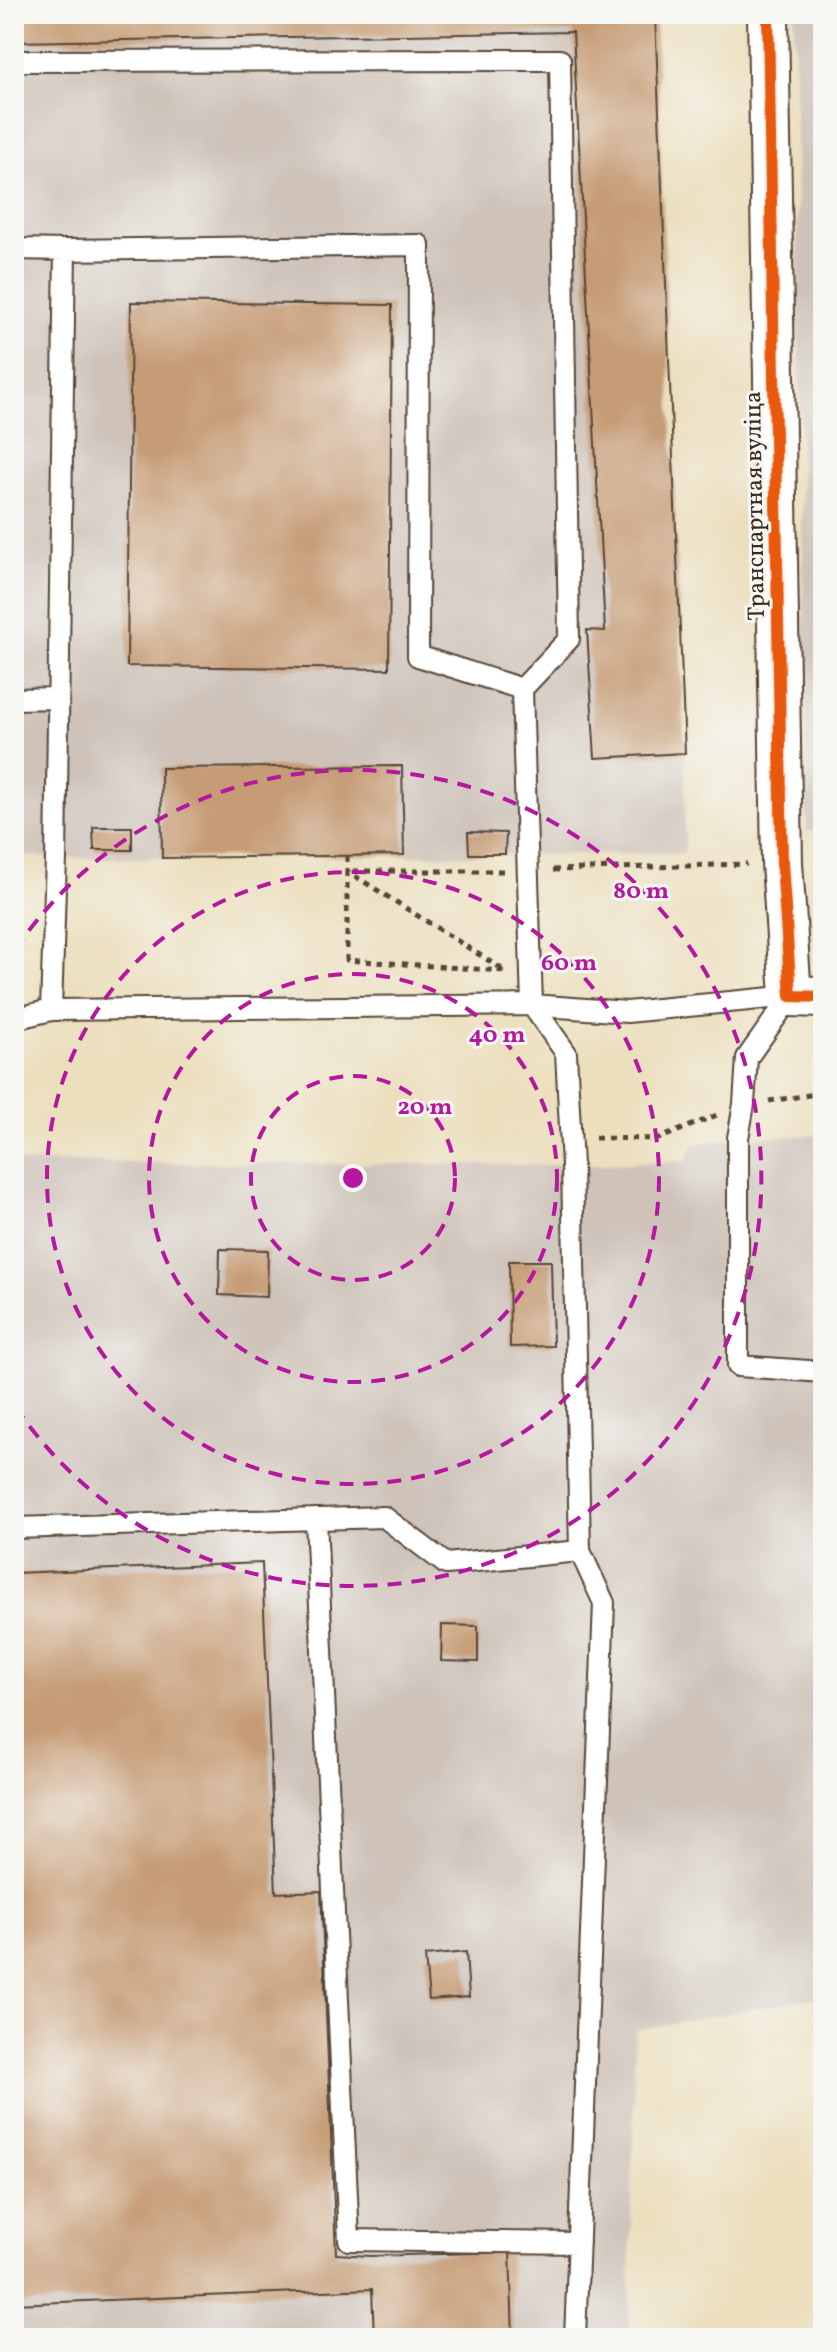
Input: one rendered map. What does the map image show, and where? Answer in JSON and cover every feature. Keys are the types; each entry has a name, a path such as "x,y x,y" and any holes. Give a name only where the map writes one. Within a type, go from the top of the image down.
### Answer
{"street":[{"name":"Транспартная вуліца","path":"768,14 782,863 807,997"}],"lane":[{"path":"14,61 560,60 569,639 522,689 532,1005 566,1053 580,1551 604,1603 575,2338"},
{"path":"14,249 419,245 418,656 522,689"},
{"path":"51,1010 65,250"},
{"path":"14,699 58,698"},
{"path":"14,1019 51,1010 532,1005 627,1012 807,997"},
{"path":"807,997 747,1058 738,1138 738,1366 823,1372"},
{"path":"14,1528 384,1517 446,1564 580,1551"},
{"path":"316,1519 349,2240 579,2243"}],"path":[{"path":"347,856 347,960 505,971"},
{"path":"347,871 527,871 782,863"},
{"path":"347,871 505,971"},
{"path":"501,871 502,886"},
{"path":"504,957 505,971"},
{"path":"570,1137 658,1139 744,1104 823,1093"}],"shaded area":[{"path":"14,14 655,14 685,753 685,853 162,858 14,855"},
{"path":"794,14 823,14 823,831 807,831"},
{"path":"823,1135 823,1996 635,2030 629,2338 14,2338 14,1162 572,1165 686,1161 694,1144 738,1138"}],"building":[{"path":"14,14 655,14 685,753 595,758 587,630 605,631 573,32 14,42"},
{"path":"131,302 392,305 389,669 127,666"},
{"path":"402,766 404,855 162,858 161,768"},
{"path":"93,827 132,827 132,850 94,850"},
{"path":"468,832 506,833 505,854 469,854"},
{"path":"220,1249 268,1250 267,1297 219,1295"},
{"path":"509,1261 551,1261 553,1346 510,1347"},
{"path":"262,1563 276,1893 321,1891 336,2254 371,2256 510,2252 513,2338 374,2338 372,2289 14,2304 14,2177 17,2177 14,2106 14,1573"},
{"path":"442,1625 478,1626 478,1662 441,1661"},
{"path":"466,1952 469,1997 429,2000 425,1956"}],"cycle path":[{"path":"768,14 782,863 791,996 823,997"}]}
